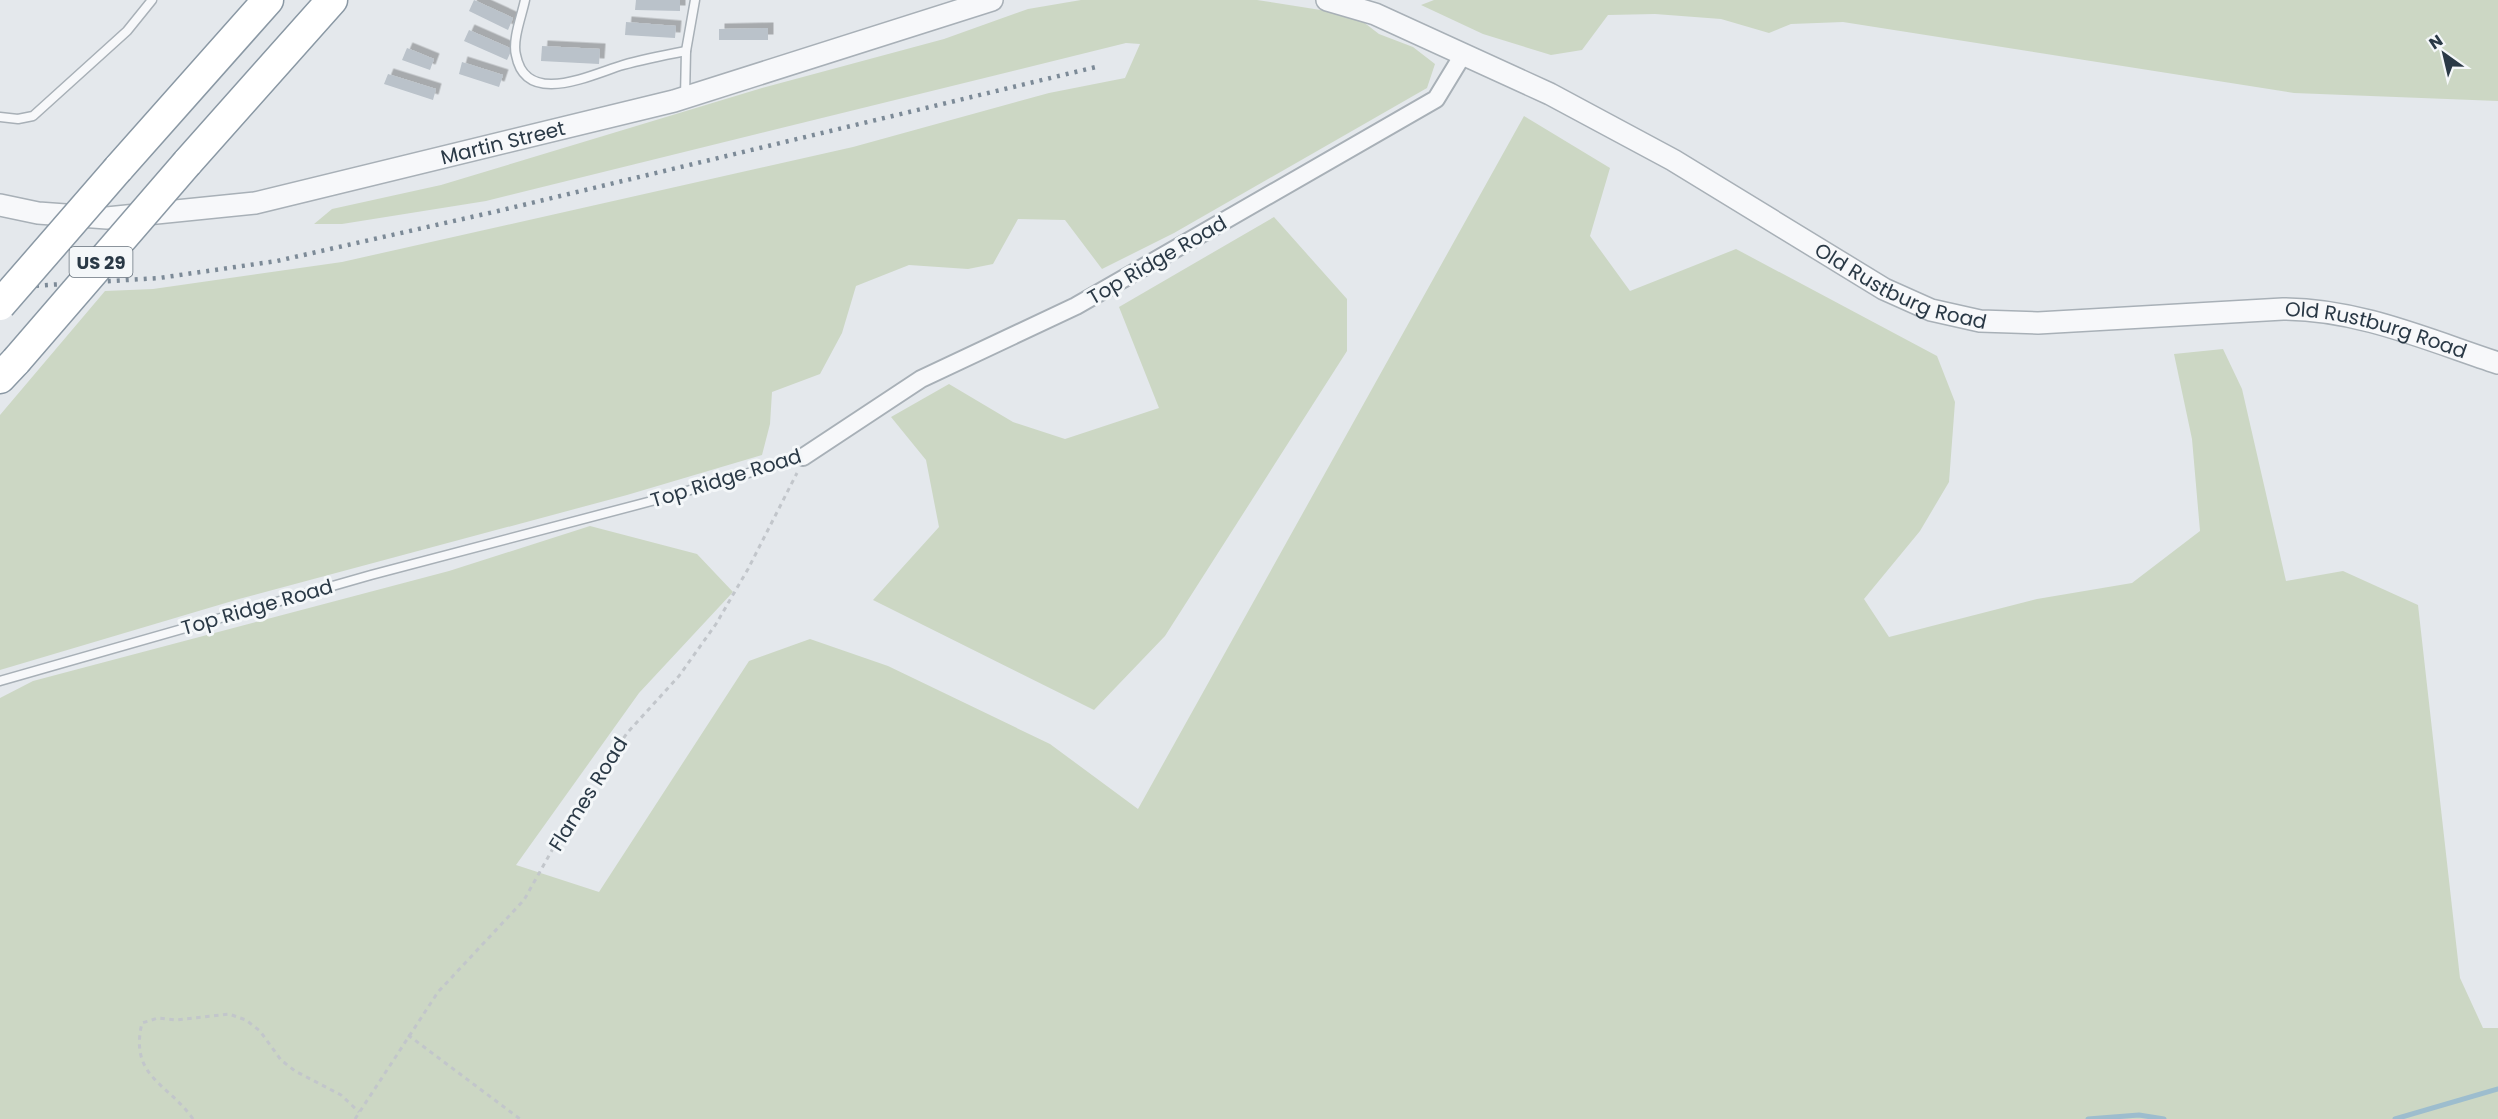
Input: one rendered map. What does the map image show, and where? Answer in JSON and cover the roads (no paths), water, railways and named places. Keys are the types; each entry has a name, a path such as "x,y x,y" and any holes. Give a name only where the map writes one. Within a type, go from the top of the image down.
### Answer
{"highway":[{"name":"US 29","path":"0,305 268,0"},
{"name":"US 29","path":"8,370 332,0"}],"street":[{"name":"Martin Street","path":"0,205 38,213 107,218 255,203 686,97 992,0"},
{"path":"1327,0 1356,4"},
{"name":"Old Rustburg Road","path":"1356,4 1464,53 1629,135 1884,289 1931,310 1980,321 2027,323 2283,309 2321,311 2362,318 2498,363"},
{"name":"Top Ridge Road","path":"803,457 921,379 1076,306 1436,99 1464,53"}],"lane":[{"path":"0,117 18,119 33,116 126,31 152,0"},
{"path":"525,0 515,53 520,68 532,79 545,84 561,84 624,64 686,51"},
{"path":"686,97 686,51 694,0"},
{"name":"Top Ridge Road","path":"0,681 371,575 653,501 803,457"}],"waterway":[{"path":"2395,1119 2498,1089"},
{"path":"2088,1119 2139,1115 2164,1119"}],"railway":[{"path":"0,288 159,278 277,261 498,211 1096,67"}]}
